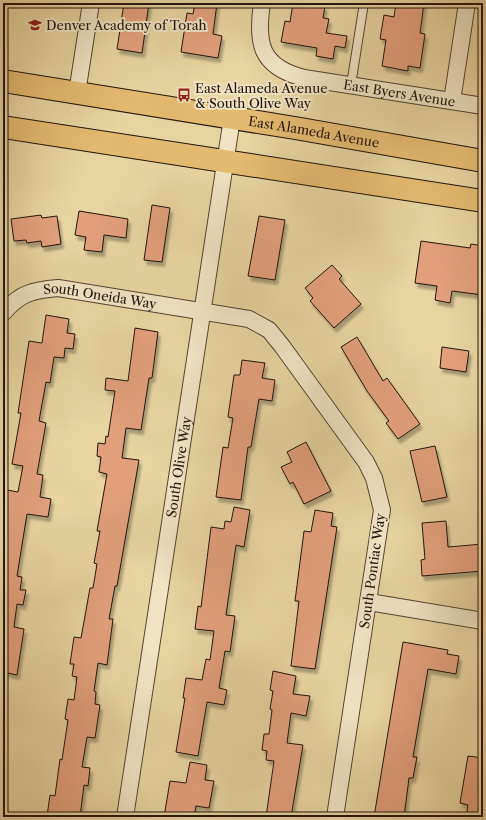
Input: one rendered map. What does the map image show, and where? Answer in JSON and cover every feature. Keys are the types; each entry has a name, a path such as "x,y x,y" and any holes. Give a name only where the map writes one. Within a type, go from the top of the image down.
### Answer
{"main road":[{"name":"East Alameda Avenue","path":"3,81 483,161"},
{"path":"3,127 226,163 483,201"}],"street":[{"path":"77,93 91,3"},
{"name":"East Byers Avenue","path":"262,3 259,36 262,48 272,64 293,75 483,106"},
{"path":"452,100 467,3"},
{"name":"South Olive Way","path":"125,817 204,310 232,118"},
{"name":"South Oneida Way","path":"3,313 21,296 37,290 58,288 204,310"},
{"name":"South Pontiac Way","path":"204,310 250,319 268,330 282,346 366,462 374,478 382,510 335,817"},
{"path":"369,602 483,621"}],"lane":[{"path":"351,85 364,3"}],"building":[{"path":"124,3 149,3 142,53 117,49"},
{"path":"195,3 217,3 213,34 222,36 218,58 181,52 187,13 193,14"},
{"path":"293,3 325,6 323,18 329,19 326,33 347,36 345,48 335,46 333,59 316,56 317,48 281,42 285,21 290,22"},
{"path":"396,3 424,3 420,33 425,34 420,68 408,66 408,71 382,66 386,40 380,39 384,15 394,17"},
{"path":"152,205 170,208 162,262 144,260"},
{"path":"79,211 128,219 126,238 104,235 102,252 84,250 86,237 75,235"},
{"path":"41,215 42,218 57,216 61,244 42,247 41,241 27,243 26,240 14,241 11,219"},
{"path":"259,216 285,220 275,280 248,276"},
{"path":"421,241 470,248 471,244 483,246 483,295 452,291 450,303 435,300 437,286 415,283"},
{"path":"332,265 342,276 339,279 361,304 334,328 310,301 313,298 305,288"},
{"path":"46,315 69,319 67,333 75,334 73,349 65,348 64,358 54,357 50,383 46,382 39,421 46,423 37,474 43,475 40,497 51,499 48,517 27,514 17,576 22,577 20,590 26,590 23,605 17,604 14,627 24,629 17,675 3,672 3,527 6,510 3,510 7,490 18,492 23,466 12,464 21,413 18,413 29,341 42,343"},
{"path":"135,328 158,332 152,378 149,378 141,430 126,428 122,458 139,460 117,586 115,586 109,619 113,619 107,665 98,663 94,691 96,692 95,704 100,705 95,738 87,737 82,767 90,768 88,786 84,785 80,817 47,816 50,795 55,796 60,759 62,760 68,720 65,719 68,699 74,700 77,677 72,676 74,664 70,664 74,637 81,638 90,588 93,588 97,564 94,563 100,531 97,531 107,474 99,472 101,457 97,456 98,443 105,444 106,436 108,437 115,391 105,390 106,378 128,381"},
{"path":"357,337 383,381 387,378 420,424 398,439 386,423 389,421 367,391 341,347"},
{"path":"442,347 469,351 466,372 440,368"},
{"path":"242,360 265,363 262,378 275,380 272,401 259,399 251,447 248,447 241,500 216,497 223,447 228,448 233,418 228,417 234,375 240,375"},
{"path":"306,442 331,491 304,504 293,482 290,484 281,467 292,462 287,452"},
{"path":"435,446 447,497 422,502 410,451"},
{"path":"234,507 250,510 244,547 236,545 226,615 235,616 230,652 225,651 219,688 227,690 224,705 207,702 198,756 176,752 185,698 183,698 186,678 202,680 206,659 210,660 214,631 195,629 198,606 201,607 211,527 224,529 225,521 231,522"},
{"path":"315,510 333,513 331,526 337,527 315,669 291,666 299,601 295,601 304,531 311,532"},
{"path":"446,521 448,547 483,544 483,571 422,576 421,560 425,559 422,523"},
{"path":"403,642 448,650 447,654 459,656 456,674 428,669 413,757 417,757 413,778 409,778 404,817 374,817"},
{"path":"273,671 296,676 293,694 310,696 306,716 291,713 287,743 303,745 291,817 266,817 274,761 266,760 267,751 262,750 264,734 269,734 272,710 270,709 273,691 270,690"},
{"path":"468,756 483,758 483,817 466,817 468,805 460,803"},
{"path":"190,762 207,765 205,780 214,781 209,808 196,806 194,817 164,817 170,781 186,783"}],"place":[{"name":"Denver Academy of Torah","path":"35,25"},
{"name":"East Alameda Avenue & South Olive Way","path":"184,95"}]}
